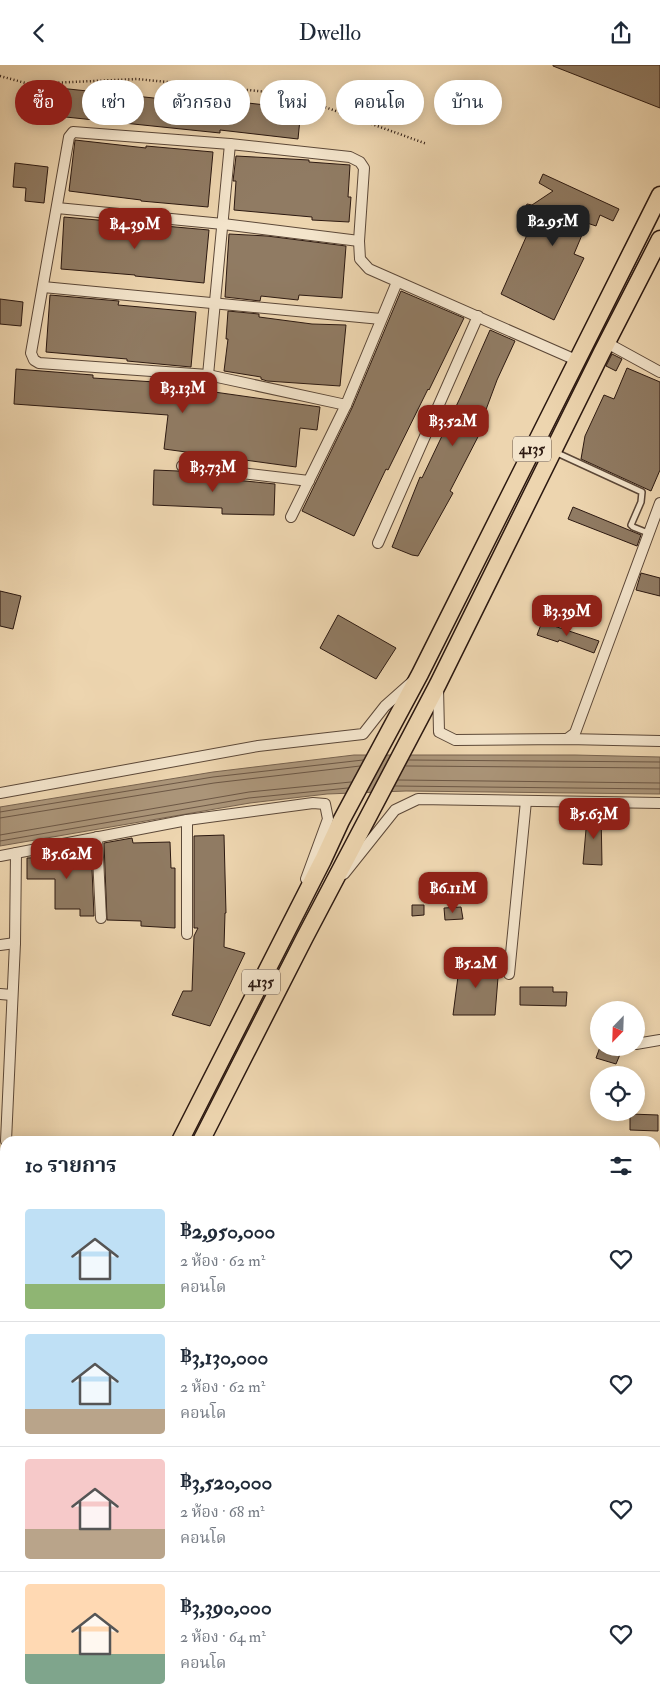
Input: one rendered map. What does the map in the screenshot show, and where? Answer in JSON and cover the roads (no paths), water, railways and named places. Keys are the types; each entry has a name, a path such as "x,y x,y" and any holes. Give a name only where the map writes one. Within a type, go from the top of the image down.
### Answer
{"main road":[{"name":"4135","path":"183,1136 341,821 420,674 660,195"},
{"name":"4135","path":"204,1136 421,713 438,684 660,239"}],"street":[{"path":"346,405 208,375 39,363 34,359 32,353 68,137 73,132 230,144 350,157 360,162 364,168 359,241 360,259 369,269 576,360"},
{"path":"208,375 230,144"},
{"path":"57,207 223,224 359,241"},
{"path":"291,517 346,405 397,282"},
{"path":"43,287 381,319"},
{"path":"378,543 478,316"},
{"path":"607,343 660,372"},
{"path":"182,466 309,481"},
{"path":"566,739 575,733 660,503"},
{"path":"0,793 258,746 363,734 385,706 420,674"},
{"path":"438,684 439,732 455,740 566,739 660,741"},
{"path":"326,897 395,810 418,799 660,803"},
{"path":"509,973 526,801"},
{"path":"0,856 187,820 313,803 325,804 328,819 288,929"},
{"path":"187,820 187,934"},
{"path":"97,837 101,918"},
{"path":"6,1136 4,1073 12,995 16,853"},
{"path":"0,945 14,943"},
{"path":"0,995 12,995"},
{"path":"645,1042 660,1040"}],"lane":[{"path":"554,451 642,492 641,502 632,525 648,533"}],"water":[{"path":"354,755 660,757 660,794 406,791 327,794 250,803 0,846 0,807 213,772"}]}
